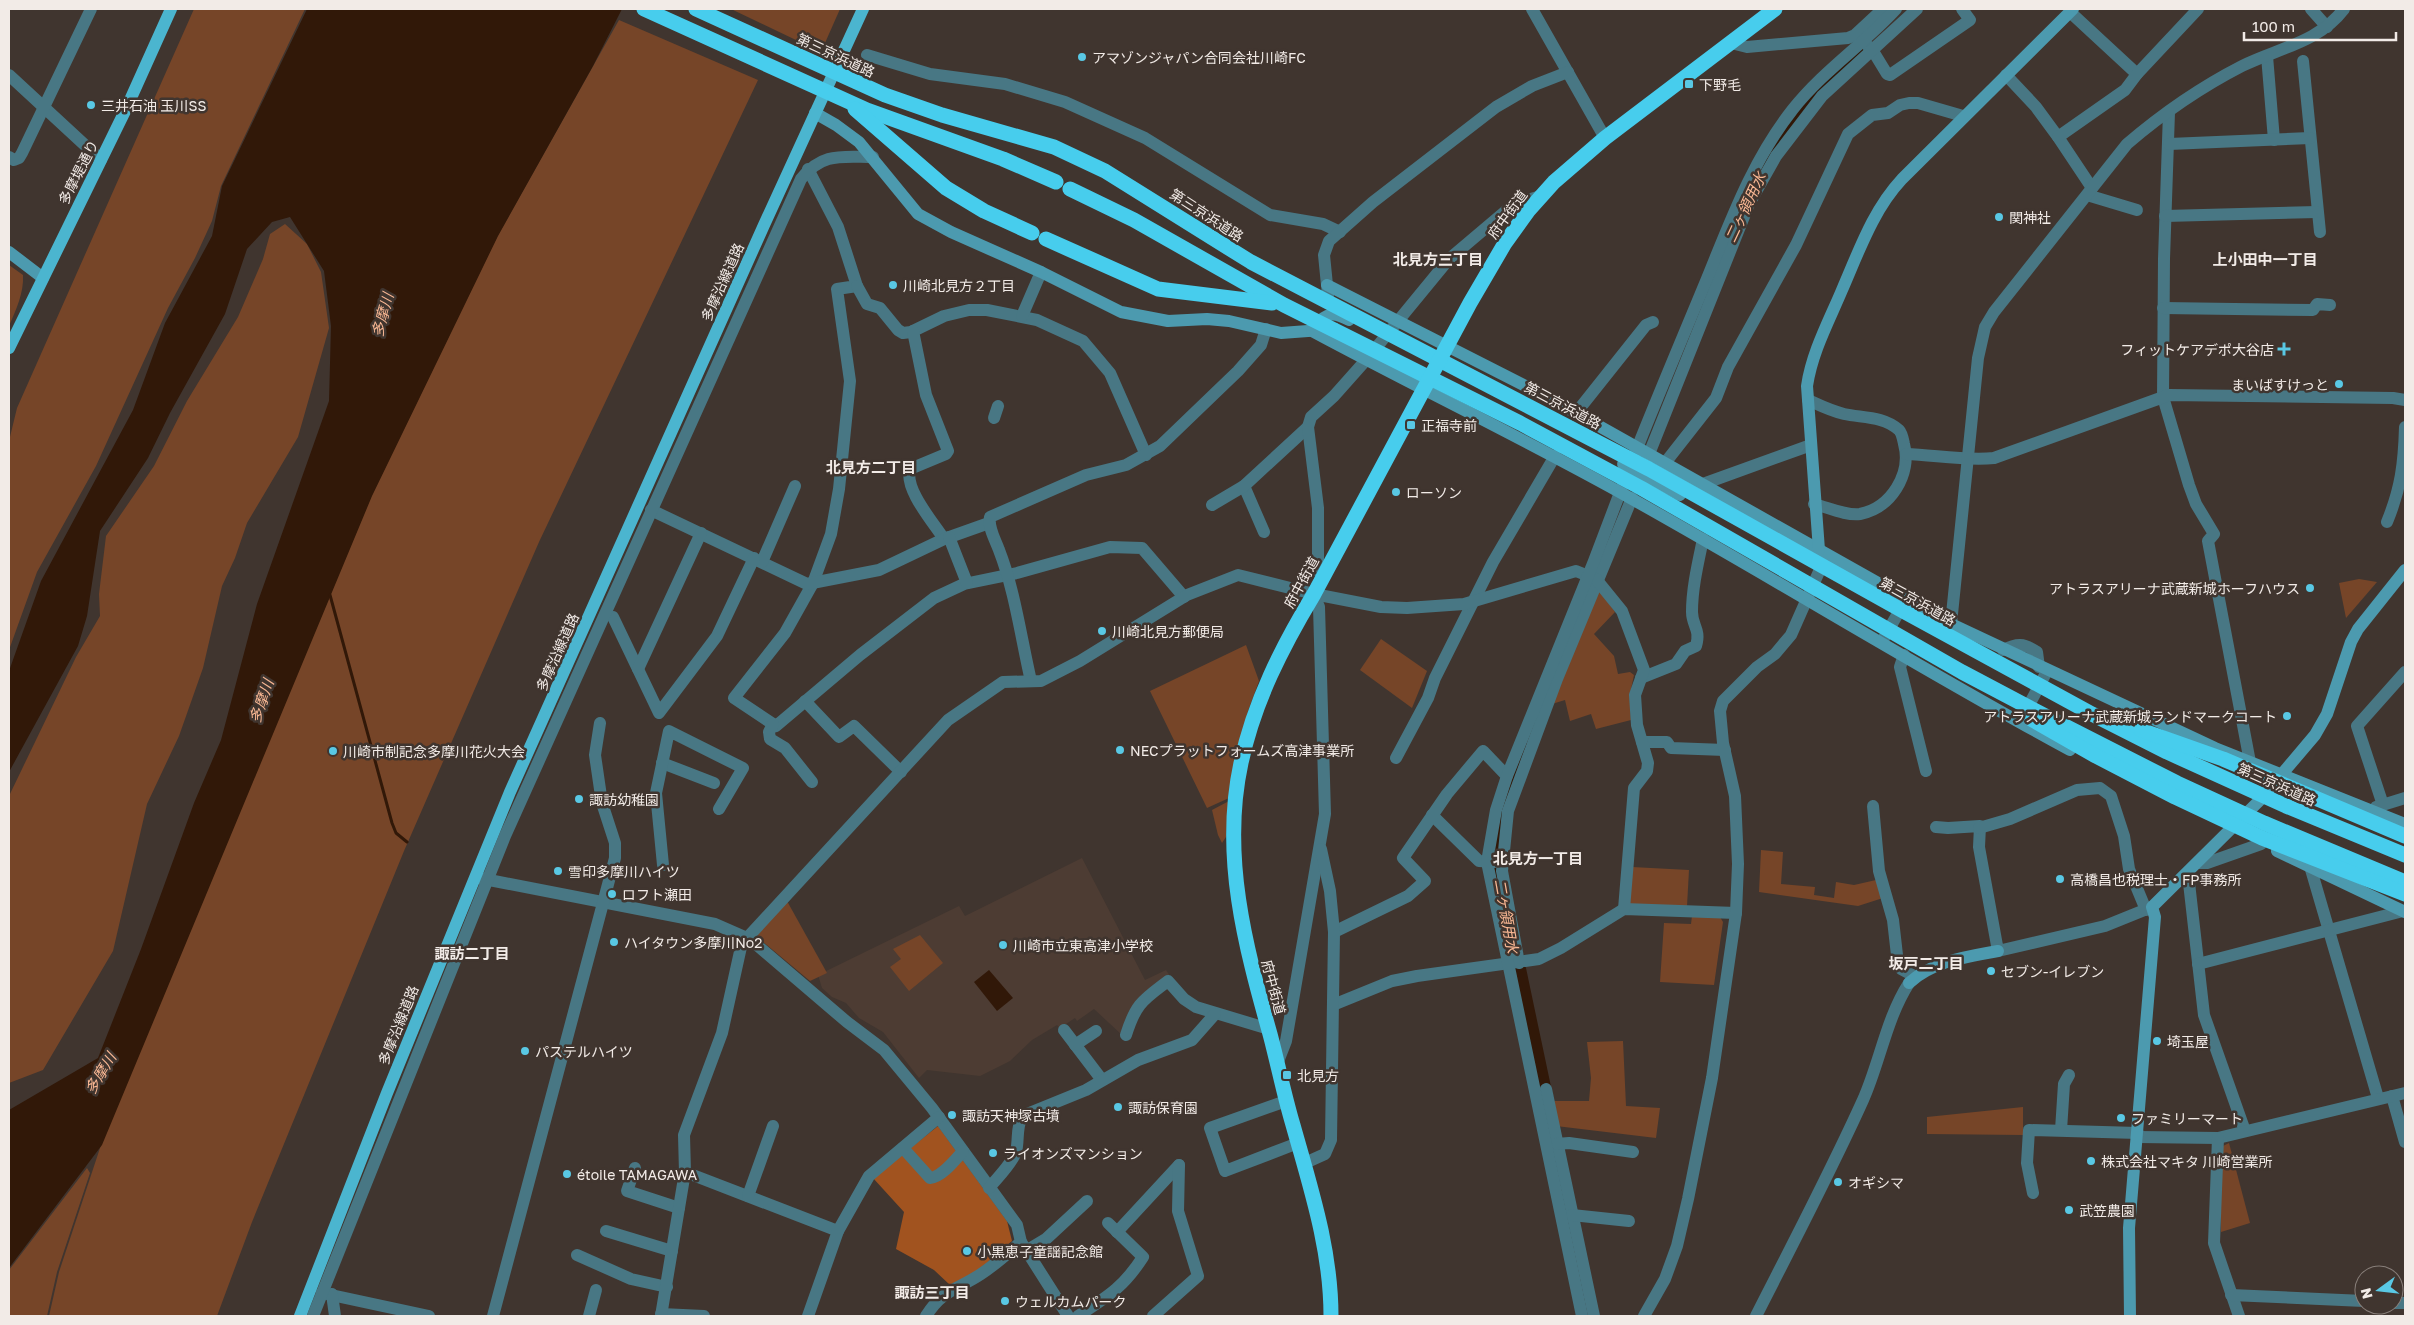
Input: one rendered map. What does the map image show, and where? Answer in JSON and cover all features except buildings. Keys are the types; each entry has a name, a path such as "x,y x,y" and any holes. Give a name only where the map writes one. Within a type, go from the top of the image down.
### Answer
{"highway":[{"path":"644,9 841,98 1002,159 1063,185 1134,220 1284,305 1520,424 1641,488 1962,672 2177,783 2264,823 2405,882"},
{"name":"第三京浜道路","path":"696,9 913,106 1018,136 1069,153 1124,182 1205,235 1312,295 1448,362 1641,464 1970,649 2092,714 2167,752 2277,802 2405,855"},
{"name":"府中街道","path":"1331,1316 1331,1289 1325,1242 1305,1163 1286,1101 1246,945 1236,896 1233,848 1237,793 1247,739 1263,692 1292,631 1314,594 1447,345 1505,242 1541,196 1605,138 1775,9"},
{"path":"841,98 946,188 984,211 1158,289 1241,298 1284,305"},
{"path":"1962,672 2040,725 2175,797 2262,838 2405,894"},
{"path":"2092,714 2223,759 2362,813 2405,836"}],"main road":[{"name":"多摩堤通り","path":"9,348 101,160 171,9"},
{"name":"多摩沿線道路","path":"300,1316 474,876 814,113 863,9"}],"street":[{"path":"9,157 14,160 19,158 91,9"},
{"path":"1532,9 1605,138"},
{"path":"1649,454 1757,190 1776,156 1822,96 1854,64 1883,9"},
{"path":"1732,43 1747,47 1824,42 1865,43 1896,9"},
{"path":"1582,1316 1546,1154 1514,963 1502,861 1508,811 1593,578 1620,492 1765,148 1794,108 1813,87 1865,43 1917,9"},
{"path":"1865,43 1887,74 1890,75 1970,20 1962,9"},
{"path":"2058,137 2125,90 2137,74 2198,9"},
{"path":"2311,9 2327,27"},
{"path":"1951,624 1978,358 1985,327 1994,312 2127,144 2169,112 2227,74 2304,41 2327,27 2344,9"},
{"path":"1644,1316 1665,1279 1677,1246 1689,1196 1712,1078 1736,912 1738,883 1736,796 1725,750 1720,711 1724,701 1757,667 1775,654 1791,635 1824,550 1814,504 1807,386 1813,358 1872,222 1895,186 2071,10 2137,74"},
{"path":"867,55 930,74 1005,84 1065,102 1145,138 1270,215 1323,224 1340,232"},
{"path":"2267,56 2274,140"},
{"path":"2303,61 2320,232"},
{"path":"1329,315 1324,255 1329,241 1373,202 1496,106 1532,86 1568,72"},
{"path":"9,75 101,160"},
{"path":"2006,75 2058,137 2089,192 2137,210"},
{"path":"1665,463 1716,398 1728,368 1796,245 1848,134 1872,115 1888,113 1900,105 1909,103 1918,102 1963,116"},
{"path":"2169,112 2163,308 2163,397 2196,504 2214,534 2208,541 2250,762"},
{"path":"814,113 836,125 859,142 918,214 951,232 1041,272 1121,312 1161,320 1207,319 1281,333 1342,329 1380,342"},
{"path":"2169,144 2310,138"},
{"path":"313,1316 327,1293 487,879 739,312 801,179 808,169 823,159 873,157"},
{"path":"808,169 838,227 857,286 867,304 880,308 898,330 903,333 944,316 969,310 987,310 1022,316 1083,341 1110,373 1117,385 1146,455"},
{"path":"1323,576 1318,571 1318,508 1308,427 1311,417 1334,396 1366,360 1449,259 1514,204 1541,196"},
{"path":"2165,216 2317,212"},
{"path":"9,252 43,278"},
{"path":"1022,316 1041,272"},
{"path":"1328,285 1576,412 1824,550 1951,624 2043,669 2282,775 2362,813 2405,824"},
{"path":"857,286 837,289 848,361 849,403 831,534 813,583 785,632 734,697 776,726 934,598 967,583 1030,570 1110,547 1142,548 1184,597"},
{"path":"2163,308 2314,310 2317,304 2330,305"},
{"path":"1309,331 1325,316 1336,313 1380,342 1531,412 1628,472 1894,619 2032,700 2159,768 2250,809 2405,874"},
{"path":"1576,412 1646,325 1653,322"},
{"path":"1031,681 1006,574 988,523 990,517 1086,475 1126,465 1160,446 1238,371 1261,345 1266,329"},
{"path":"913,330 926,395 948,451 946,454 910,469 908,476 910,487 946,538 967,583"},
{"path":"1309,331 1555,456 1632,498 1904,655 1939,678 2020,722 2229,830 2404,911"},
{"path":"1906,454 1968,458 1972,460 2006,455 2163,397 2384,397 2405,400"},
{"path":"1808,400 1843,414 1878,419 1893,426 1901,432 1906,454 1900,484 1889,499 1872,509 1859,514 1814,504"},
{"path":"1212,505 1244,486 1308,427"},
{"path":"2387,522 2397,497 2403,472 2405,427"},
{"path":"1703,484 1811,445"},
{"path":"1396,758 1493,562 1555,456"},
{"path":"613,617 659,713 717,636 795,486"},
{"path":"1244,486 1264,532"},
{"path":"1514,963 1487,862 1496,810 1506,776 1593,578 1632,498"},
{"path":"652,510 801,582 813,583 879,570 946,538 988,523"},
{"path":"638,669 701,533"},
{"path":"1641,678 1676,664 1684,651 1696,646 1699,635 1691,615 1695,577 1703,539"},
{"path":"1756,1316 1864,1099 1897,1005 1912,980 1941,964 2105,926 2149,908 2188,874 2260,800 2315,735 2327,714 2351,642 2358,629 2405,570"},
{"path":"704,1316 661,1315 685,1172 684,1135 722,1033 741,947 747,938 948,720 1003,682 1041,681 1080,661 1184,597 1238,575 1314,594 1381,607 1407,608 1474,602 1576,571 1593,578 1622,610 1644,670 1635,695 1637,725 1648,763 1646,771 1634,788 1624,909"},
{"path":"1277,1064 1286,1041 1325,814 1319,607 1314,594"},
{"path":"1881,642 1906,599"},
{"path":"1894,619 2260,800 2405,861"},
{"path":"1904,655 1900,668 1926,772"},
{"path":"2020,722 2038,689 2043,669"},
{"path":"2382,805 2357,726 2405,672"},
{"path":"805,701 839,737 854,726 901,772"},
{"path":"494,1316 615,858 615,843 602,803 595,755 600,724"},
{"path":"772,724 769,732 770,739 784,748 812,782"},
{"path":"663,865 656,793 669,731 743,768 719,809"},
{"path":"1642,742 1667,742 1671,748 1725,750"},
{"path":"1334,932 1408,896 1425,881 1403,858 1447,794 1483,751 1506,776"},
{"path":"662,763 714,783"},
{"path":"1936,827 1980,826 1979,828 2010,819 2077,790 2100,788 2111,796 2124,836 2129,869 2155,917 2129,1228 2130,1316"},
{"path":"2362,813 2405,798"},
{"path":"1873,806 1879,871 1893,920 1898,964 1912,980"},
{"path":"1432,816 1479,861 1502,861"},
{"path":"1979,828 1979,848 1998,950"},
{"path":"2198,862 2207,863 2261,844"},
{"path":"1305,1163 1325,1154 1331,1140 1334,932 1330,891 1320,846"},
{"path":"2310,866 2378,1098"},
{"path":"2188,874 2204,1015 2245,1132"},
{"path":"474,876 714,924 747,938 847,1022 876,1042 939,1117 1017,1225 1023,1247 1068,1316"},
{"path":"1333,1005 1400,979 1539,959 1561,948 1624,909 1736,912"},
{"path":"2198,964 2404,911"},
{"path":"1126,1035 1133,1012 1138,1005 1168,981 1184,999 1196,1007 1268,1029"},
{"path":"989,1188 1013,1158 1016,1150 1018,1124 1022,1116 1086,1090 1138,1060 1192,1040 1215,1014"},
{"path":"1064,1030 1102,1080"},
{"path":"1075,1045 1096,1031"},
{"path":"2062,1130 2064,1084 2069,1075"},
{"path":"1546,1089 1594,1316"},
{"path":"2033,1193 2027,1163 2028,1130 2218,1138 2405,1093"},
{"path":"2392,1096 2405,1142"},
{"path":"1286,1101 1210,1128 1225,1171 1298,1143"},
{"path":"808,1316 838,1231 870,1176 939,1117"},
{"path":"748,1196 773,1126"},
{"path":"2218,1138 2214,1243 2238,1316"},
{"path":"1557,1144 1569,1143 1633,1152"},
{"path":"902,1148 930,1178 934,1178 963,1151"},
{"path":"1078,1316 1117,1291 1131,1276 1143,1258 1112,1227 1179,1165 1178,1211 1198,1276 1153,1316"},
{"path":"635,1168 628,1191 679,1208"},
{"path":"685,1172 838,1231"},
{"path":"926,1316 947,1291 982,1274 1023,1247 1046,1240 1087,1201"},
{"path":"1572,1216 1629,1221"},
{"path":"606,1231 672,1251"},
{"path":"577,1255 600,1263 631,1279 667,1287"},
{"path":"589,1316 596,1290"},
{"path":"327,1293 335,1316"},
{"path":"327,1293 429,1316"},
{"path":"2231,1295 2354,1301"}],"shaded area":[{"path":"194,9 305,9 221,186 212,221 195,258 168,308 96,466 37,572 9,650 9,441 17,408"},
{"path":"731,9 840,9 821,52"},
{"path":"619,20 758,80 539,542 404,851 252,1222 217,1316 49,1316 59,1272 101,1145 371,497 497,237"},
{"path":"285,224 307,244 321,272 329,328 298,437 247,523 235,558 222,586 203,668 179,736 147,804 113,951 43,1070 9,1083 9,796 76,657 100,616 99,594 106,536 154,466 187,401 238,317 263,259 270,234"},
{"path":"9,265 23,275 23,282 17,308 9,326"},
{"path":"2359,579 2377,582 2346,618 2339,583"},
{"path":"1598,588 1615,612 1594,634 1614,656 1618,674 1630,672 1634,675 1630,694 1631,720 1596,729 1591,714 1570,721 1565,700 1552,704"},
{"path":"1381,639 1427,671 1412,708 1360,670"},
{"path":"1246,645 1259,681 1248,711 1229,798 1207,808 1150,691"},
{"path":"1229,801 1226,837 1222,843 1218,835 1212,810"},
{"path":"1761,850 1783,852 1781,884 1815,887 1814,895 1834,898 1836,882 1854,885 1876,880 1883,898 1858,906 1759,892"},
{"name":"川崎市立東高津小学校","path":"1082,858 1145,980 1166,970 1170,976 1122,1035 1094,1009 1077,1021 1075,1018 1060,1028 1057,1025 1032,1040 1010,1061 980,1076 927,1070 919,1078 883,1032 859,1018 846,1003 832,997 822,988 818,975 959,906 965,916"},
{"path":"1632,867 1689,870 1687,906 1628,905"},
{"path":"787,901 827,973 810,981 756,936"},
{"path":"1692,916 1720,917 1723,922 1714,985 1660,982 1664,923 1691,924"},
{"path":"920,935 943,963 909,991 890,967 901,959 893,949"},
{"path":"1623,1041 1626,1106 1660,1108 1656,1138 1556,1126 1552,1101 1589,1101 1591,1078 1587,1042"},
{"path":"2023,1107 2023,1135 1927,1134 1927,1117"},
{"path":"938,1126 1007,1221 1012,1241 978,1271 950,1285 934,1270 896,1249 904,1212 873,1178"},
{"path":"2229,1143 2250,1223 2221,1232 2221,1147"},
{"path":"87,1168 90,1173 57,1272 47,1316 9,1316 9,1270"}],"water":[{"name":"多摩川","path":"307,9 622,9 593,66 498,236 372,496 102,1145 9,1268 9,1110 98,1058 141,949 194,803 221,740 257,604 329,401 331,326 324,271 290,217 272,222 247,249 225,314 170,413 148,458 100,531 87,616 78,646 9,772 9,671 41,581 133,410 165,323 212,236 222,186"},
{"path":"989,970 1013,998 997,1011 974,982"}],"waterway":[{"name":"二ヶ領用水","path":"1764,164 1812,96 1857,54"},
{"path":"330,595 392,823 396,833 407,842"},
{"name":"二ヶ領用水","path":"1499,879 1498,846 1500,829 1507,798 1524,751"},
{"name":"二ヶ領用水","path":"1511,943 1546,1109"}],"place":[{"name":"アマゾンジャパン合同会社川崎FC","path":"1082,57"},
{"name":"下野毛","path":"1689,84"},
{"name":"三井石油 玉川SS","path":"91,105"},
{"name":"関神社","path":"1999,217"},
{"name":"川崎北見方２丁目","path":"893,285"},
{"name":"フィットケアデポ大谷店","path":"2284,349"},
{"name":"まいばすけっと","path":"2339,384"},
{"name":"正福寺前","path":"1411,425"},
{"name":"ローソン","path":"1396,492"},
{"name":"アトラスアリーナ武蔵新城ホーフハウス","path":"2310,588"},
{"name":"川崎北見方郵便局","path":"1102,631"},
{"name":"アトラスアリーナ武蔵新城ランドマークコート","path":"2287,716"},
{"name":"NECプラットフォームズ高津事業所","path":"1120,750"},
{"name":"川崎市制記念多摩川花火大会","path":"333,751"},
{"name":"諏訪幼稚園","path":"579,799"},
{"name":"雪印多摩川ハイツ","path":"558,871"},
{"name":"高橋昌也税理士・FP事務所","path":"2060,879"},
{"name":"ロフト瀬田","path":"612,894"},
{"name":"ハイタウン多摩川No2","path":"614,942"},
{"name":"川崎市立東高津小学校","path":"1003,945"},
{"name":"セブン-イレブン","path":"1991,971"},
{"name":"埼玉屋","path":"2157,1041"},
{"name":"パステルハイツ","path":"525,1051"},
{"name":"北見方","path":"1287,1075"},
{"name":"諏訪保育園","path":"1118,1107"},
{"name":"諏訪天神塚古墳","path":"952,1115"},
{"name":"ファミリーマート","path":"2121,1118"},
{"name":"ライオンズマンション","path":"993,1153"},
{"name":"株式会社マキタ 川崎営業所","path":"2091,1161"},
{"name":"étoile TAMAGAWA","path":"567,1174"},
{"name":"オギシマ","path":"1838,1182"},
{"name":"武笠農園","path":"2069,1210"},
{"name":"小黒恵子童謡記念館","path":"967,1251"},
{"name":"ウェルカムパーク","path":"1005,1301"}],"district":[{"name":"北見方三丁目","path":"1438,259"},
{"name":"上小田中一丁目","path":"2265,259"},
{"name":"北見方二丁目","path":"871,467"},
{"name":"北見方一丁目","path":"1538,858"},
{"name":"諏訪二丁目","path":"472,953"},
{"name":"坂戸二丁目","path":"1926,963"},
{"name":"諏訪三丁目","path":"932,1292"}]}
